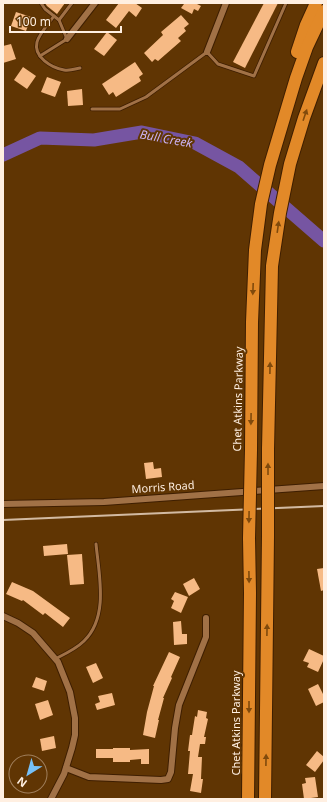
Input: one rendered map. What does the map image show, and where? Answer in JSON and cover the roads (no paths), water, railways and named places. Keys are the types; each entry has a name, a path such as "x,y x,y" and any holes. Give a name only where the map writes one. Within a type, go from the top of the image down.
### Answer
{"highway":[{"path":"276,135 286,86 306,25 316,3"},
{"path":"276,135 300,66 324,11"},
{"path":"266,799 268,449 272,266 280,213 290,164 304,118 324,63"},
{"name":"Chet Atkins Parkway","path":"248,799 250,601 249,538 252,322 255,250 270,144 276,135"}],"street":[{"path":"67,39 95,3"},
{"path":"207,52 226,3"},
{"name":"Morris Road","path":"3,504 104,502 324,486"},
{"path":"3,616 18,623 33,633 58,662 70,692 75,718 75,735 64,774 51,799"},
{"path":"66,768 89,777 168,779 179,706 206,637 206,618"}],"lane":[{"path":"40,56 67,39 59,20 45,9 41,3"},
{"path":"59,20 72,3"},
{"path":"92,109 120,110 146,97 207,52 218,64 254,76 286,3"},
{"path":"54,16 39,37 36,43 36,50 40,56 55,67 64,70 80,68"},
{"path":"55,660 85,640 90,634 99,615 100,593 96,544"}],"waterway":[{"name":"Bull Creek","path":"3,155 40,138 94,140 142,132 195,143 239,167 324,241"}],"railway":[{"path":"3,520 324,506"}]}
